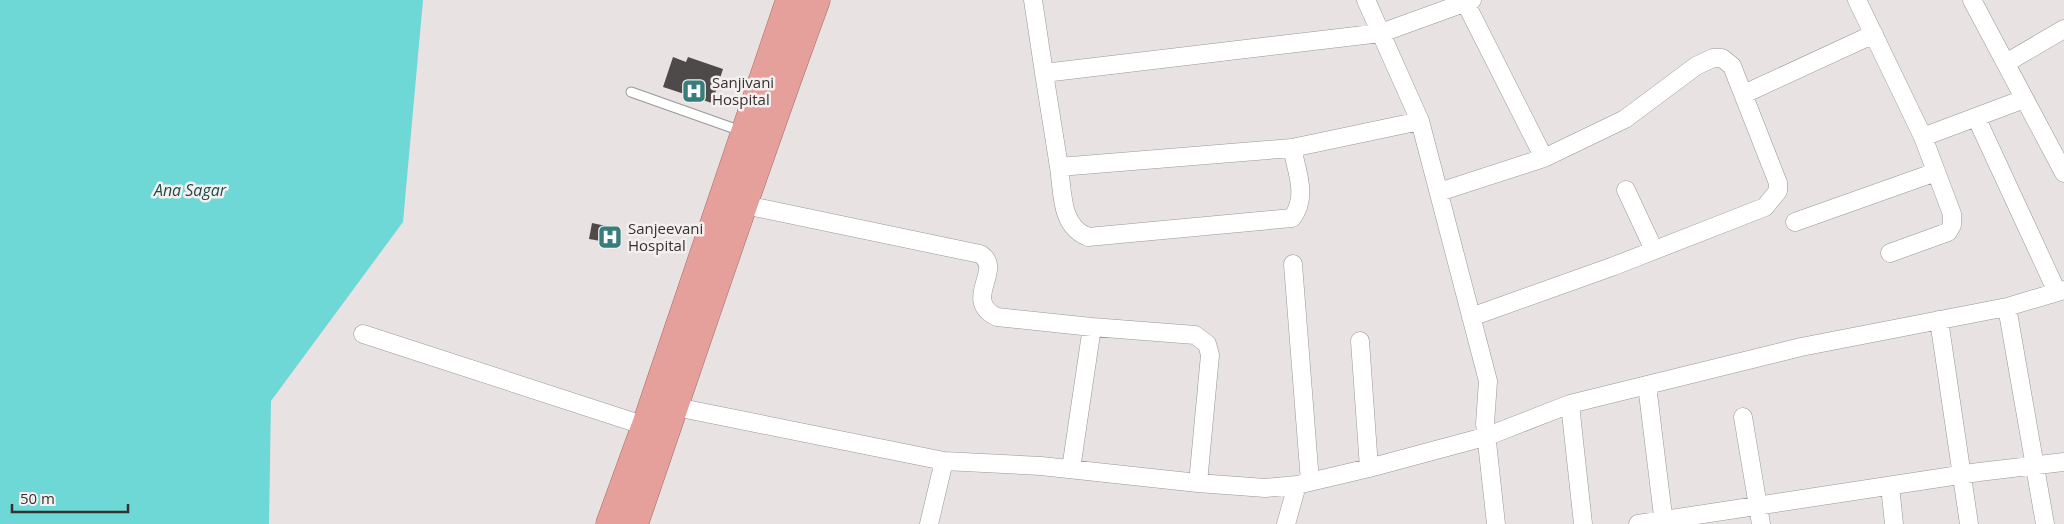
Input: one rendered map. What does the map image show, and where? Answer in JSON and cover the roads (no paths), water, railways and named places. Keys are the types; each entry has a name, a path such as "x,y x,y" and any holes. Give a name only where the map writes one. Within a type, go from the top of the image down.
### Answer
{"highway":[{"path":"634,524 659,417 754,135 790,0"},
{"path":"610,524 659,417 745,205 754,135 816,0"}],"street":[{"path":"1033,0 1066,218 1078,233 1088,237 1292,218 1302,198 1292,148"},
{"path":"1366,0 1420,121 1488,380 1485,424 1488,436 1496,524"},
{"path":"1856,0 1923,137 1952,214 1952,225 1948,232 1890,253"},
{"path":"1972,0 2064,173"},
{"path":"1044,73 1381,33 1469,1 1544,158"},
{"path":"2006,63 2064,29"},
{"path":"1744,94 1874,34"},
{"path":"1439,192 1544,158 1626,119 1696,66 1713,58 1722,58 1732,66 1778,183 1778,191 1766,207 1471,317"},
{"path":"1923,137 2024,100"},
{"path":"363,334 659,417 944,461 1071,469 1198,483 1265,488 1304,484 1488,436 1570,404 1801,347 2007,307 2061,291 1976,117"},
{"path":"1059,167 1292,148 1420,121"},
{"path":"1794,222 1936,172"},
{"path":"1626,190 1654,250"},
{"path":"745,205 980,254 986,258 988,265 981,300 988,313 997,317 1195,335 1207,344 1210,355 1198,483"},
{"path":"1286,524 1304,484 1293,264"},
{"path":"2007,307 2045,524"},
{"path":"1938,320 1969,524"},
{"path":"1071,469 1092,327"},
{"path":"1360,341 1369,468"},
{"path":"1647,385 1664,522"},
{"path":"1570,404 1583,524"},
{"path":"1743,417 1761,524"},
{"path":"929,524 944,461"},
{"path":"1638,524 1664,522 1962,475 2064,462"},
{"path":"1890,486 1894,524"}],"lane":[{"path":"631,92 754,135"}],"water":[{"name":"Ana Sagar","path":"0,0 423,0 403,222 271,401 269,524 0,524"}],"place":[{"name":"Sanjivani Hospital","path":"694,91"},
{"name":"Sanjeevani Hospital","path":"610,237"}]}
